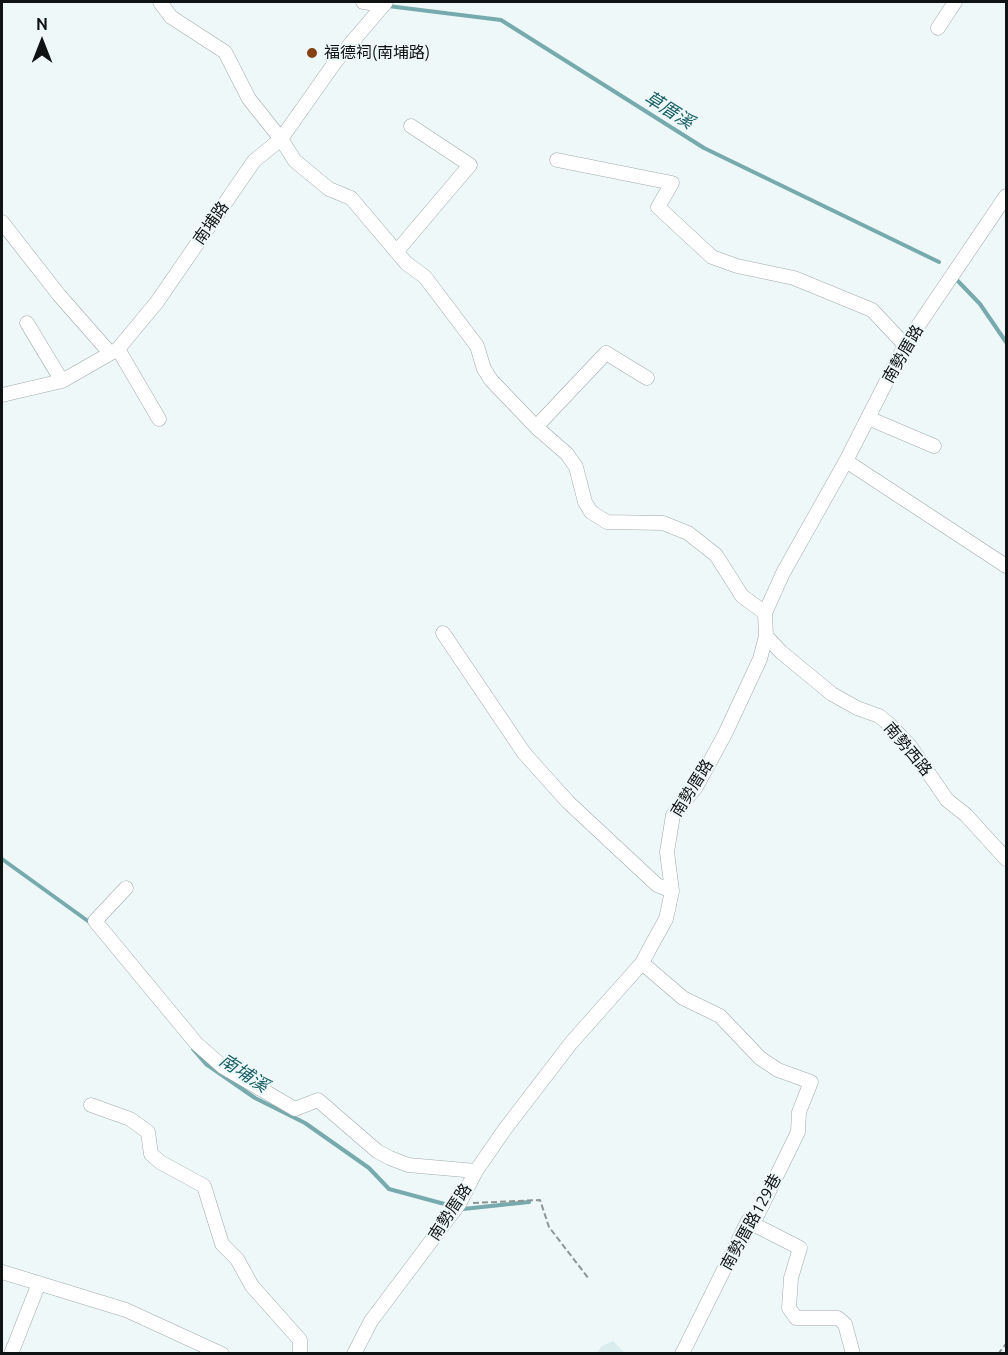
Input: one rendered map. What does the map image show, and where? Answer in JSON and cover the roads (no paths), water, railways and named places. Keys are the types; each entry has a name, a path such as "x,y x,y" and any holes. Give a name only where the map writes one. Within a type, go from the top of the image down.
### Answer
{"street":[{"path":"160,2 177,22 225,52 249,99 281,138 295,161 329,189 351,198 406,263 425,277 477,346 484,369 491,380 536,427 567,454 576,467 585,502 591,512 607,522 663,523 688,533 716,555 742,596 765,613"},
{"path":"363,2 385,3"},
{"path":"938,28 955,2"},
{"name":"南埔路","path":"2,395 62,381 114,351 157,302 254,161 281,138 336,61 385,3"},
{"path":"397,251 470,165 411,126"},
{"path":"557,160 672,183 658,207 712,257 737,266 794,278 872,310 905,345"},
{"name":"南勢厝路","path":"354,1353 371,1321 459,1204 476,1171 571,1043 642,963 666,919 672,891 667,852 674,815 696,787 725,734 760,659 766,636 765,613 783,573 846,460 905,345 1006,197"},
{"path":"2,222 59,295 114,351 159,419"},
{"path":"27,323 62,381"},
{"path":"536,427 606,353 647,378"},
{"path":"868,418 934,446"},
{"path":"846,460 1006,566"},
{"path":"443,633 524,753 553,786 657,885 672,891"},
{"name":"南勢西路","path":"766,636 781,652 832,694 857,708 879,716 890,725 910,746 947,800 966,814 1006,859"},
{"path":"126,888 95,921 196,1043 223,1067 295,1109 318,1100 377,1151 390,1158 408,1165 476,1171"},
{"name":"南勢厝路129巷","path":"642,963 683,998 720,1016 760,1058 778,1070 811,1082 799,1112 798,1132 753,1224 748,1221 682,1353"},
{"path":"91,1105 130,1119 148,1132 151,1154 160,1162 204,1186 222,1244 237,1259 252,1286 300,1340 300,1353"},
{"path":"753,1224 800,1248 791,1278 789,1308 796,1318 838,1318 845,1324 853,1353"},
{"path":"2,1272 126,1310 222,1353"},
{"path":"11,1353 39,1282"}],"waterway":[{"name":"草厝溪","path":"388,6 501,20 704,148 939,262"},
{"name":"草厝溪","path":"955,278 980,304 1006,342"},
{"name":"南埔溪","path":"2,859 92,924"},
{"name":"南埔溪","path":"193,1049 206,1064 255,1098 305,1123 369,1168 389,1189 463,1209 529,1202"}],"place":[{"name":"福德祠(南埔路)","path":"312,53"}]}
